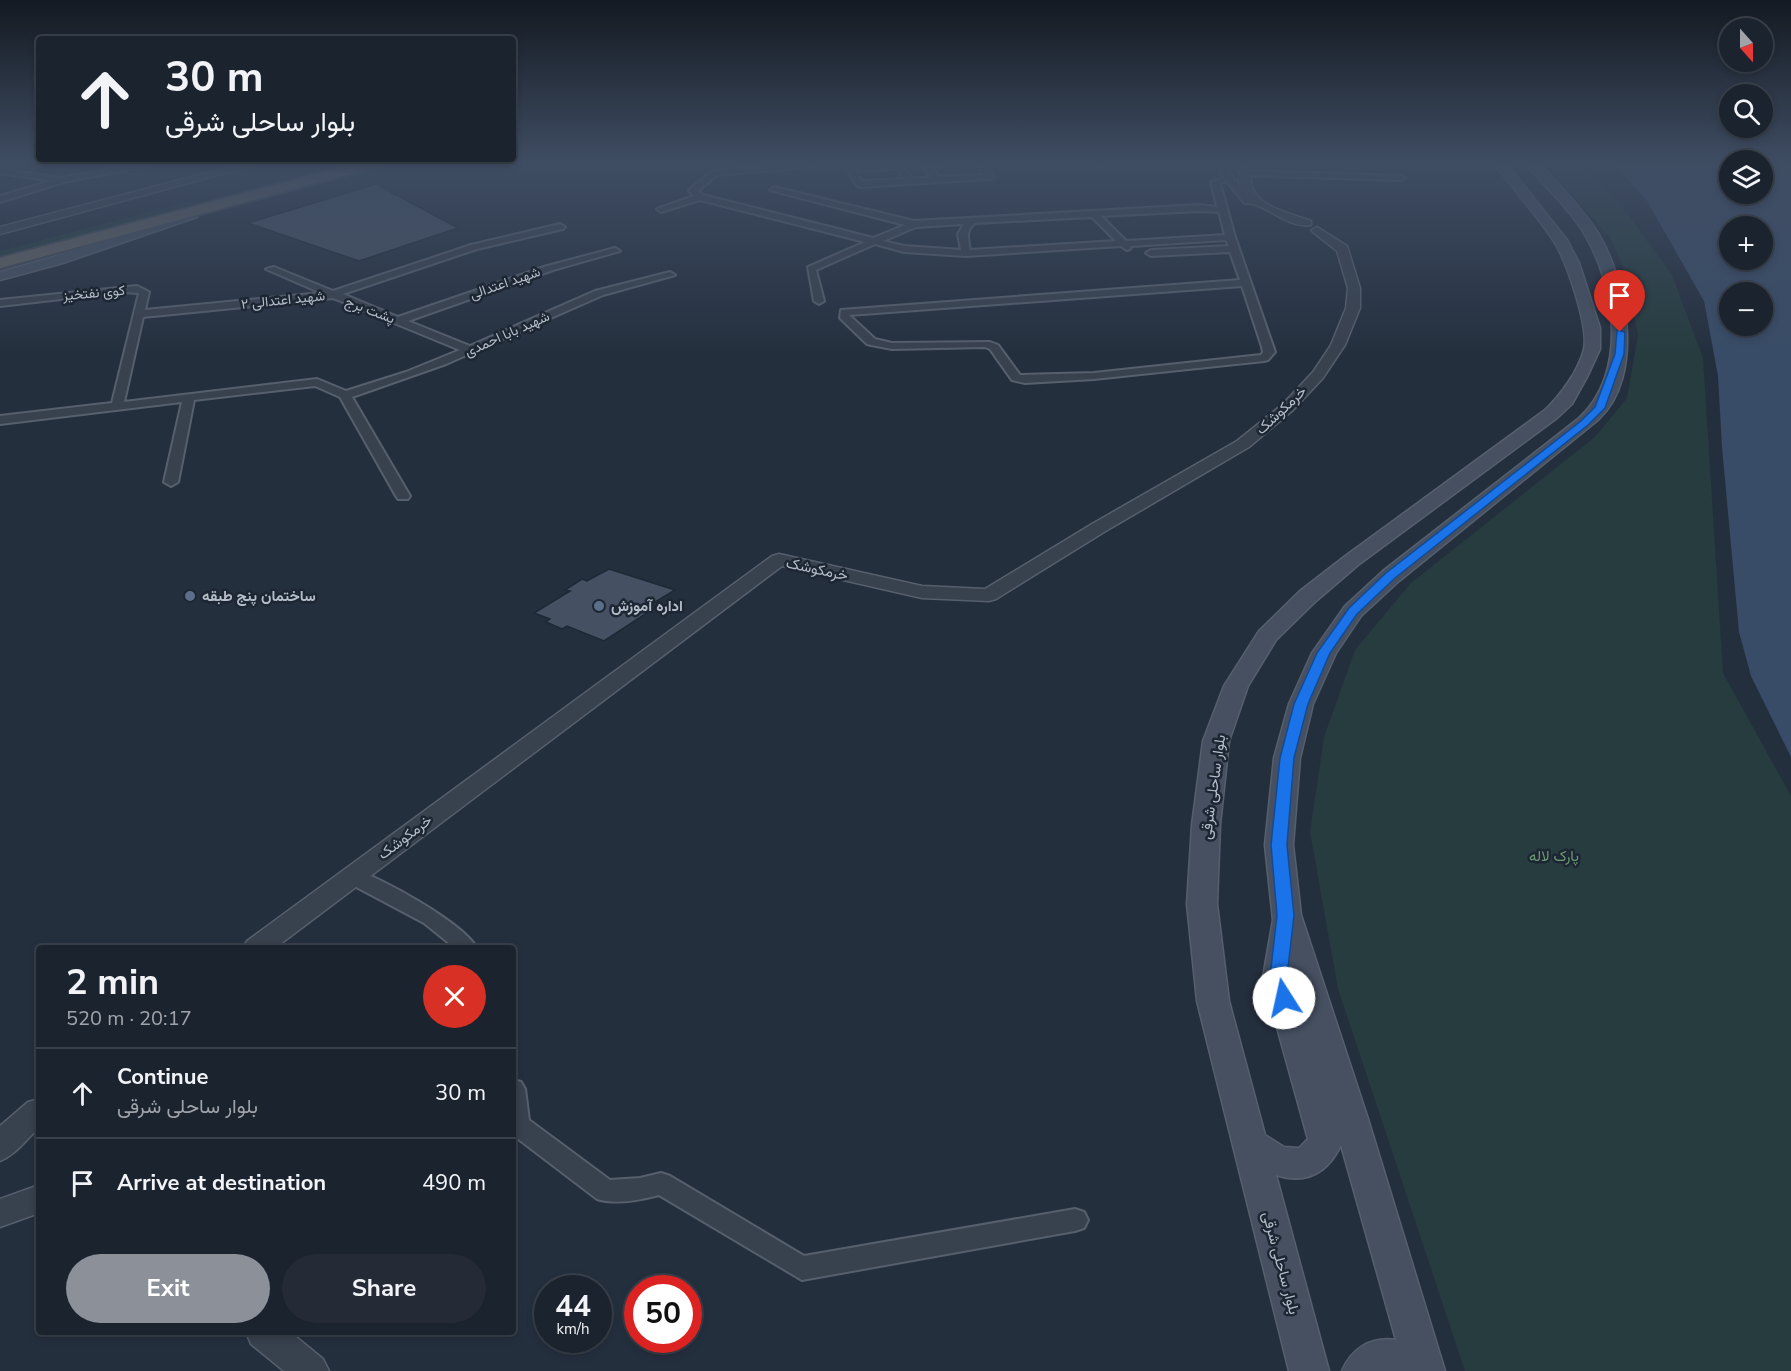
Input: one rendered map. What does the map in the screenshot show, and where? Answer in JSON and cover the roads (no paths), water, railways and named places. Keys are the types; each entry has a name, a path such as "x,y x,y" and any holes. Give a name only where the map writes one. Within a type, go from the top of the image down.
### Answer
{"highway":[{"path":"0,248 75,227"},
{"path":"125,230 134,227"},
{"path":"0,263 137,227"}],"main road":[{"path":"0,276 58,260 155,227"},
{"name":"بلوار ساحلی شرقی","path":"1309,1371 1213,1001 1203,904 1206,825 1216,741 1236,686 1267,636 1275,628 1308,596 1351,561 1551,414 1566,400 1592,349 1592,328 1572,263 1551,227"},
{"path":"1425,1371 1351,1119 1286,915 1279,845 1287,758 1301,704 1324,653 1353,611 1390,576 1600,408 1619,354 1620,332 1607,267 1586,227"},
{"path":"1249,1142 1261,1154 1269,1158 1295,1164 1310,1161 1321,1152 1326,1140 1278,977 1286,915"},
{"path":"1362,1371 1369,1363 1380,1358 1400,1361 1417,1371"}],"street":[{"path":"0,231 17,227"},
{"name":"شهید اعتدالی ۲","path":"140,314 331,295 474,247 556,227"},
{"path":"816,227 904,249 966,254 1230,237"},
{"path":"819,302 811,269 907,227"},
{"path":"965,227 962,232 966,254"},
{"path":"1106,227 1122,244 1140,254 1234,249"},
{"path":"1227,227 1268,347 1269,352 1264,358 1094,376 1025,380 1016,378 994,347 973,343 892,346 871,342 843,316 845,312 859,310 1246,283"},
{"path":"1302,227 1347,268"},
{"name":"خرمکوشک","path":"260,945 779,560 922,592 989,595 1098,528 1243,444 1288,407 1318,375 1338,345 1353,308 1354,288 1343,249 1302,227"},
{"name":"شهید اعتدالی","path":"397,321 550,268 615,251"},
{"name":"پشت برج","path":"271,269 470,350"},
{"name":"شهید بابا احمدی","path":"345,395 367,390 470,350 602,292 670,275"},
{"name":"کوی نفتخیز","path":"0,303 122,289 144,292 117,405"},
{"path":"0,420 317,382 345,395 403,496"},
{"path":"171,482 189,396"},
{"path":"352,876 438,922 459,937 465,945"},
{"path":"516,1111 518,1125 606,1191 640,1189 661,1184 802,1268 1075,1220"},
{"path":"0,1148 13,1132 36,1113"},
{"path":"0,1213 36,1200"},
{"path":"267,1335 311,1371"}],"water":[{"path":"1662,227 1719,227 1719,270 1773,270 1773,227 1791,227 1791,757 1751,676 1739,632 1722,447 1718,376 1704,301"}],"place":[{"name":"ساختمان پنج طبقه","path":"190,596"},
{"name":"اداره آموزش","path":"599,606"}],"park label":[{"name":"پارک لاله","path":"1554,856"}]}
